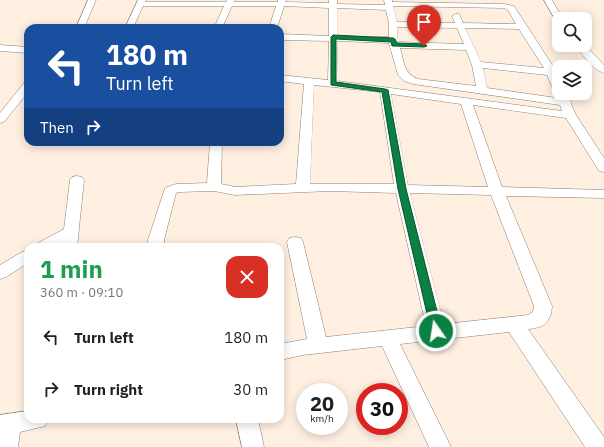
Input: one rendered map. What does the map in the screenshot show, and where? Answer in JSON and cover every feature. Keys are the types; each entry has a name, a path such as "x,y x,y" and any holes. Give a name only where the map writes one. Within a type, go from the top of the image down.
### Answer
{"street":[{"path":"82,24 92,0"},
{"path":"548,0 555,12"},
{"path":"131,24 141,2 281,2 509,7 546,63 552,76"},
{"path":"220,24 231,2"},
{"path":"274,24 281,2"},
{"path":"333,3 333,84"},
{"path":"389,4 393,24 394,42 403,75 408,80 566,103"},
{"path":"450,5 461,24 477,65 482,90"},
{"path":"393,24 461,24 522,27"},
{"path":"284,36 333,37 469,47"},
{"path":"2,50 24,50"},
{"path":"586,52 604,70"},
{"path":"477,65 550,72"},
{"path":"284,79 385,90 570,115"},
{"path":"303,187 309,82"},
{"path":"0,120 24,90"},
{"path":"385,90 402,189 436,331"},
{"path":"564,100 570,115 604,168"},
{"path":"284,351 318,345 436,331 532,322 542,316 543,306 497,192 466,102"},
{"path":"214,187 216,146"},
{"path":"70,243 77,180"},
{"path":"156,243 170,191 176,188 214,187 235,191 303,187 603,196"},
{"path":"51,243 71,231"},
{"path":"295,242 318,345"},
{"path":"0,273 24,258"},
{"path":"513,324 598,447"},
{"path":"388,337 440,447"},
{"path":"7,447 5,424 24,421"},
{"path":"247,423 253,447"}],"route":[{"path":"424,46 394,45 393,40 333,37 333,84 385,90 402,189 436,331"}]}
